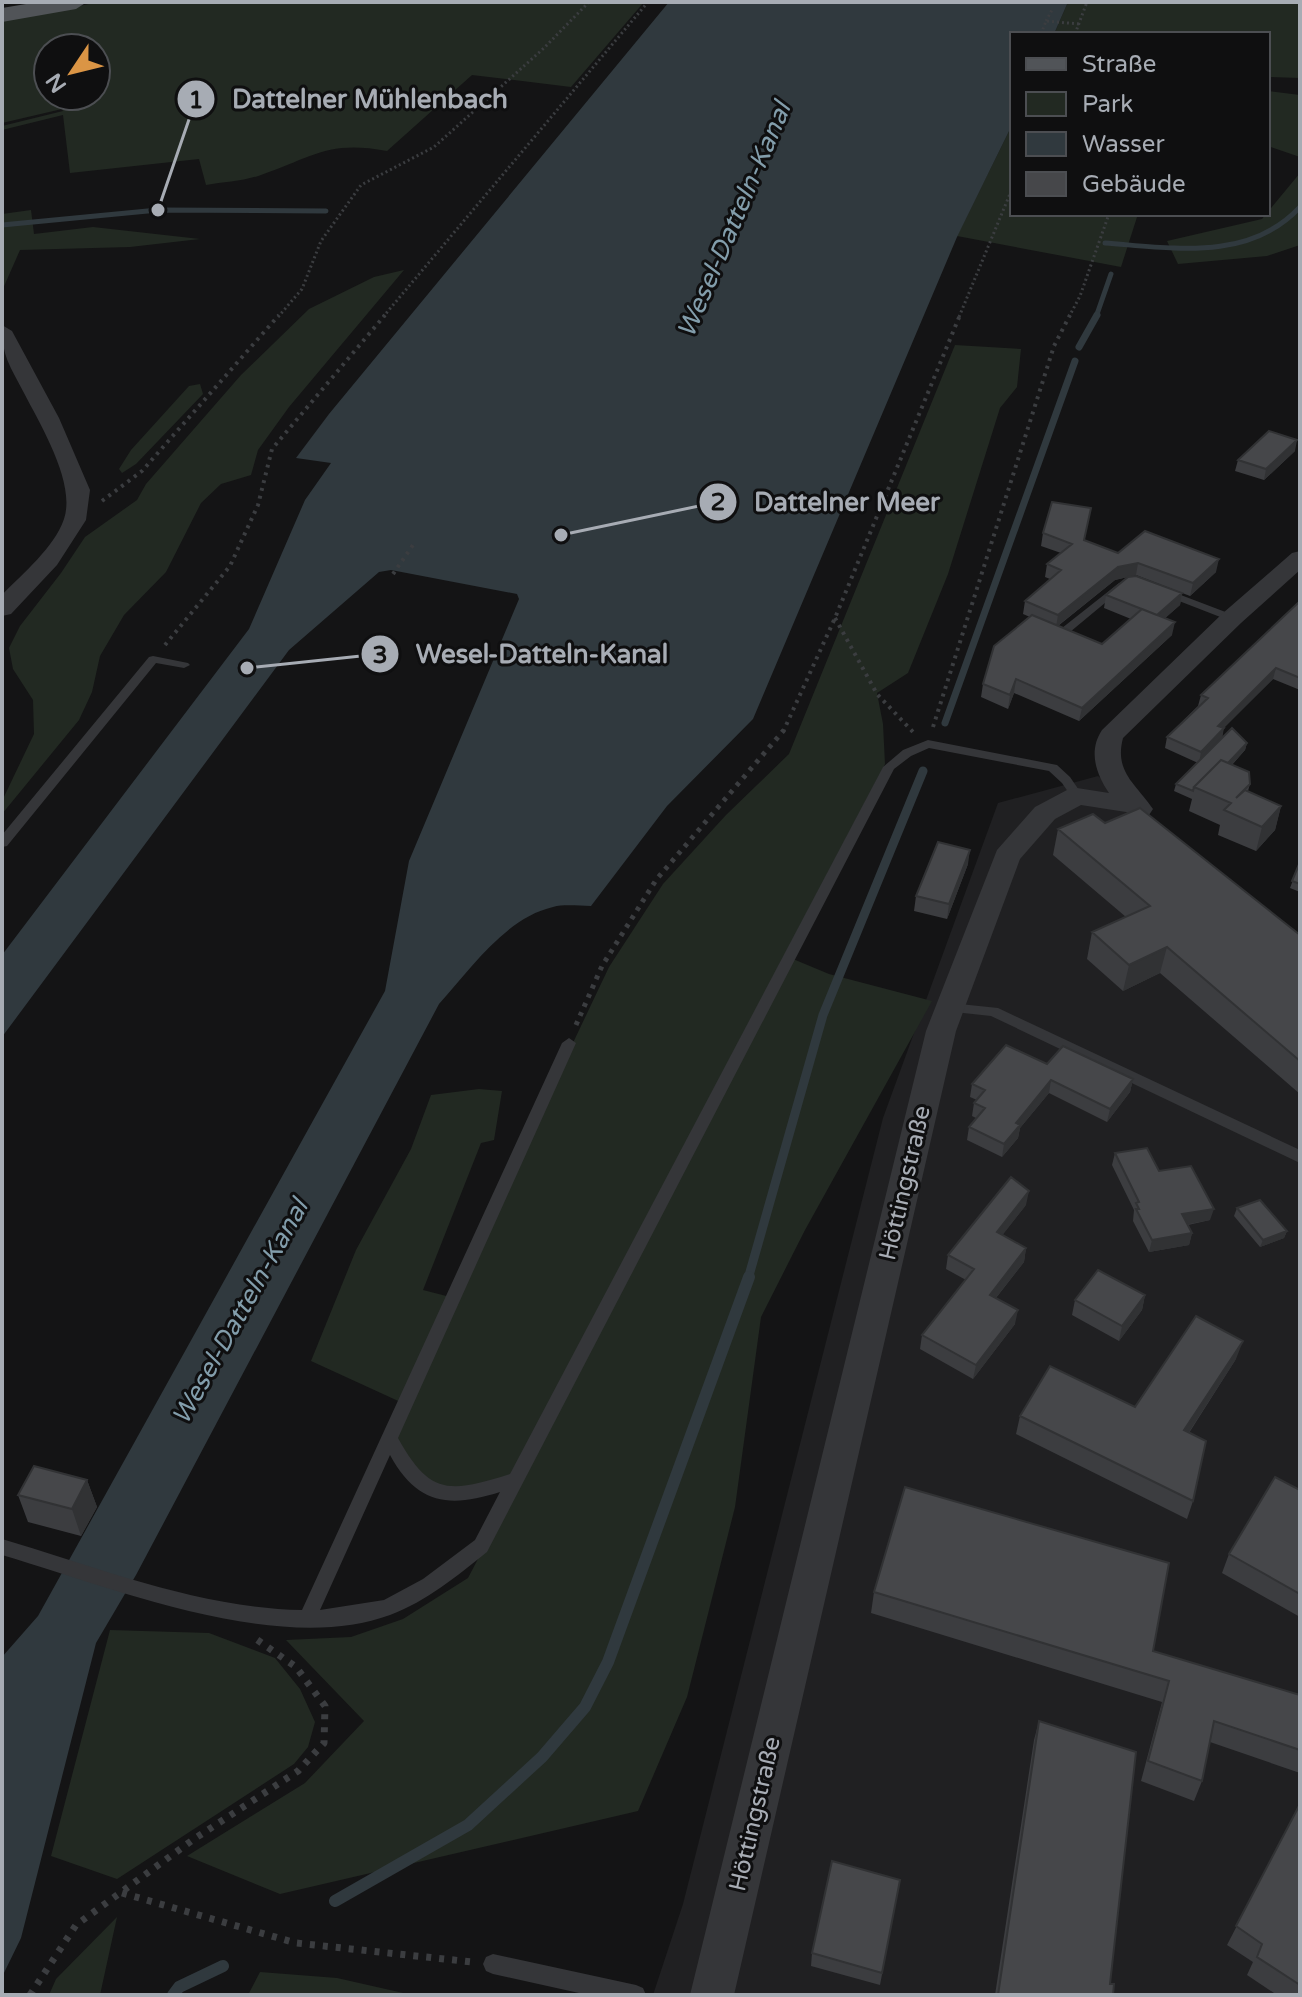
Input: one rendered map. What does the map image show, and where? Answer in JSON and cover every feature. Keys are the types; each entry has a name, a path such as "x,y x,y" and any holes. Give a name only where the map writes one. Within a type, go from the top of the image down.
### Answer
{"main road":[{"path":"2,15 76,2"}],"street":[{"path":"2,331 48,418 79,490 75,520 49,560 2,609"},
{"path":"1077,796 1146,814 1113,780 1105,753 1111,736 1232,618 1300,558"},
{"name":"Höttingstraße","path":"712,1995 941,1031 1007,856 1045,813 1077,796"}],"lane":[{"path":"1066,630 1120,585 1140,583 1232,618"},
{"path":"2,843 153,659 184,665"},
{"path":"2,1547 216,1610 307,1618 374,1612 430,1586 481,1546 889,767 907,753 928,744 1053,768 1077,796"},
{"path":"950,1008 993,1011 1300,1157"},
{"path":"307,1618 569,1043"},
{"path":"389,1438 403,1466 428,1490 468,1496 515,1480"},
{"path":"493,1964 636,1995"}],"path":[{"path":"75,520 142,471 302,289 321,241 361,185 434,147 544,48 589,2"},
{"path":"153,659 230,566 258,505 272,449 648,2"},
{"path":"1076,32 1087,2"},
{"path":"1042,32 1053,8"},
{"path":"1046,21 1079,24"},
{"path":"569,1043 602,966 648,892 782,735 835,618 1010,194"},
{"path":"835,618 867,681 891,714 928,744 1054,346 1080,296 1108,216"},
{"path":"393,574 413,545"},
{"path":"30,1995 76,1925 194,1839 298,1771 324,1743 325,1706 296,1667 216,1610"},
{"path":"122,1893 296,1943 493,1964"}],"shaded area":[{"path":"1098,776 1300,939 1300,1995 653,1995 683,1904 883,1118 998,803"}],"green space":[{"path":"99,2 644,2 571,87 472,75 387,151 335,149 241,180 206,185 199,159 70,173 63,115 2,130 2,126 59,112 112,112 112,32 32,32 32,112 49,112 2,123 2,21"},
{"path":"1068,2 1300,2 1300,78 1270,77 1270,32 1055,32"},
{"path":"1270,91 1300,95 1300,157 1270,147"},
{"path":"1010,129 1010,216 1137,216 1121,267 957,236"},
{"path":"1300,173 1300,245 1267,256 1178,264 1167,241 1262,219 1270,216 1270,209"},
{"path":"31,210 34,234 93,227 200,239 130,247 20,250 2,291 2,214"},
{"path":"404,270 289,407 258,450 251,475 221,484 201,503 166,572 124,615 100,656 92,692 79,720 2,814 2,801 34,734 33,700 13,669 9,648 20,626 85,537 137,500 146,484 241,375 309,309 374,277"},
{"path":"955,345 1021,349 1017,387 1000,408 948,574 908,673 877,693 883,724 885,764 510,1476 468,1492 429,1485 393,1438 407,1405 311,1361 356,1250 411,1149 431,1095 479,1089 502,1091 494,1140 481,1143 423,1290 458,1299 543,1106 609,967 663,884 726,815 789,754"},
{"path":"200,384 203,394 136,464 122,473 119,469 131,450 189,386"},
{"path":"793,959 829,974 932,1001 805,1230 761,1317 735,1507 687,1697 638,1811 280,1894 187,1856 305,1783 364,1721 286,1640 351,1637 403,1619 468,1578"},
{"path":"110,1630 209,1633 275,1658 300,1689 315,1722 308,1747 294,1764 117,1879 51,1856"},
{"path":"117,1917 100,1995 49,1995 56,1979"},
{"path":"260,1972 337,1978 412,1995 248,1995"}],"water":[{"path":"669,2 1068,2 1055,32 1010,32 1010,129 957,237 753,719 667,806 591,906 553,907 519,922 476,961 439,1004 136,1575 96,1643 21,1938 2,1977 2,1657 38,1616 385,991 409,861 519,599 517,594 391,570 379,572 289,650 2,1037 2,955 249,629 305,500 331,463 296,458"}],"building":[{"path":"1269,431 1297,440 1266,469 1238,460"},
{"path":"1052,502 1091,508 1084,540 1118,553 1145,531 1219,559 1193,583 1138,563 1118,567 1058,615 1025,601 1061,570 1047,564 1072,544 1043,533"},
{"path":"1136,576 1182,593 1157,615 1106,595 1128,577"},
{"path":"1300,601 1300,678 1276,668 1218,726 1224,728 1201,752 1167,737 1208,698 1201,695"},
{"path":"1142,609 1175,622 1082,708 1016,679 1010,695 983,684 994,646 1032,615 1102,644"},
{"path":"1232,728 1247,743 1228,763 1221,760 1193,791 1176,784"},
{"path":"1221,760 1249,772 1250,784 1236,798 1245,790 1281,806 1262,827 1224,810 1231,803 1194,787"},
{"path":"1140,808 1300,935 1300,1061 1167,947 1129,965 1092,932 1150,906 1058,829 1093,814 1105,823"},
{"path":"938,842 970,850 949,904 916,896"},
{"path":"1300,862 1300,884 1292,881"},
{"path":"1006,1045 1047,1064 1063,1046 1133,1079 1110,1109 1051,1080 1016,1123 1020,1125 1004,1144 969,1127 985,1108 974,1103 985,1090 972,1084"},
{"path":"1147,1148 1159,1171 1191,1166 1214,1209 1182,1214 1192,1233 1152,1240 1136,1209 1139,1209 1136,1203 1139,1202 1115,1153"},
{"path":"1011,1177 1029,1191 997,1232 1026,1248 990,1295 1018,1310 976,1365 922,1335 974,1269 948,1255"},
{"path":"1260,1200 1287,1231 1263,1240 1237,1208"},
{"path":"1098,1270 1145,1295 1122,1326 1075,1300"},
{"path":"1196,1316 1243,1341 1184,1430 1206,1441 1193,1501 1020,1416 1050,1366 1135,1407"},
{"path":"34,1466 87,1480 72,1509 18,1495"},
{"path":"1275,1477 1300,1490 1300,1594 1229,1554"},
{"path":"905,1487 1169,1563 1153,1651 1300,1695 1300,1750 1214,1721 1202,1781 1148,1761 1169,1681 874,1592"},
{"path":"1039,1721 1136,1752 1110,1984 1114,1984 1113,1995 998,1995"},
{"path":"1300,1804 1300,1985 1257,1957 1262,1944 1236,1926"},
{"path":"832,1861 900,1880 882,1973 812,1953"}],"waterway":[{"path":"1105,243 1183,248 1234,244 1258,237 1280,225 1300,207"},
{"path":"2,225 158,210 326,211"},
{"path":"1096,316 1111,274"},
{"path":"1079,347 1096,316"},
{"path":"945,723 1075,361"},
{"path":"748,1279 823,1015 923,771"},
{"path":"335,1901 468,1825 542,1757 585,1707 608,1662 749,1277"},
{"path":"173,1995 179,1987 223,1966"}],"place":[{"name":"Dattelner Mühlenbach","path":"158,210"},
{"name":"Dattelner Meer","path":"561,535"},
{"name":"Wesel-Datteln-Kanal","path":"247,668"}]}
